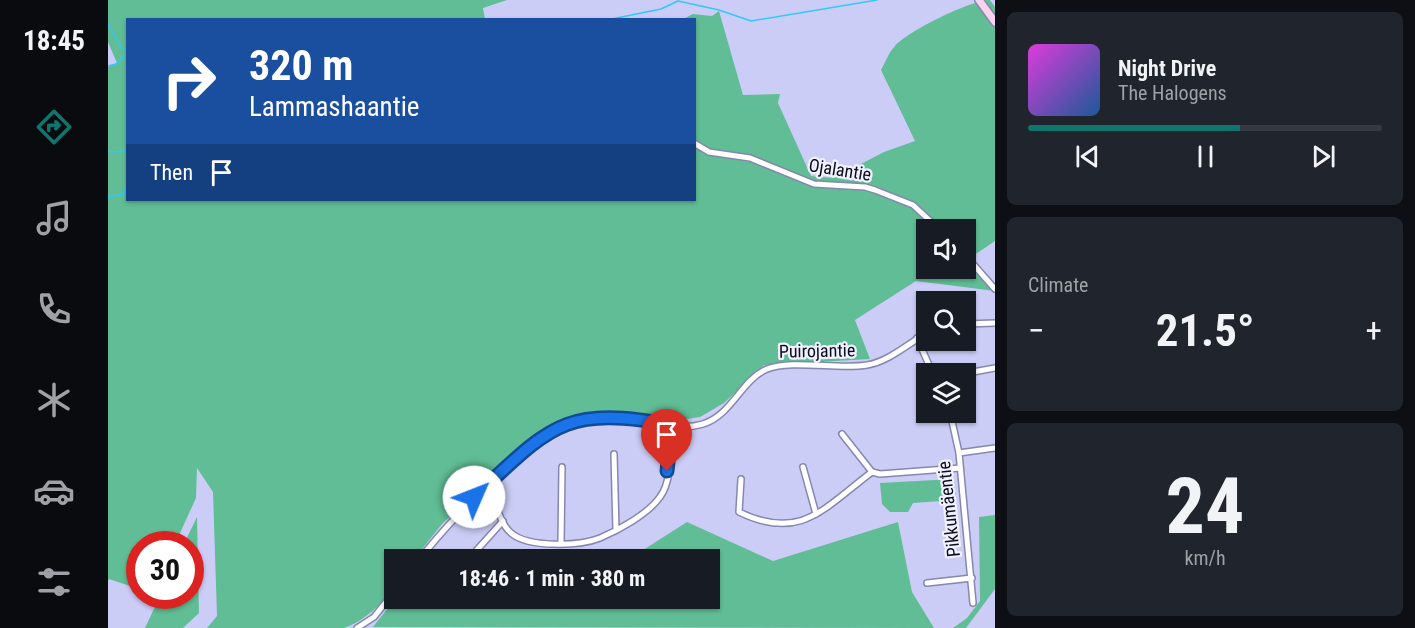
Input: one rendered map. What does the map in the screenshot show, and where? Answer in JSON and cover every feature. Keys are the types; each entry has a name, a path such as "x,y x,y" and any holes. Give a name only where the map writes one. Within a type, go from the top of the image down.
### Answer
{"street":[{"path":"979,0 995,22"},
{"name":"Ojalantie","path":"696,143 709,152 750,159 814,184 865,187 875,190 913,205 928,219"},
{"path":"976,267 995,289"},
{"path":"976,324 995,323"},
{"name":"Puirojantie","path":"428,549 447,524 537,439 564,425 596,417 618,416 690,427 712,420 732,403 751,379 772,367 868,365 916,340"},
{"path":"976,371 995,368"},
{"name":"Pikkumäentie","path":"952,423 960,468 973,603"},
{"path":"488,484 503,521 509,531 522,541 539,544 593,540 616,530 648,509 661,496 666,482 672,425"},
{"path":"842,434 872,472 880,474 960,468"},
{"path":"958,453 995,448"},
{"path":"614,454 616,530"},
{"path":"561,543 562,467"},
{"path":"803,467 816,514"},
{"path":"741,478 739,512 766,524 786,525 816,514 872,472"},
{"path":"478,549 503,521"},
{"path":"927,583 972,578"},
{"path":"357,628 374,617 384,604"}],"green space":[{"path":"108,0 507,0 483,8 485,18 126,18 126,201 696,201 696,18 685,18 693,14 712,16 719,11 743,95 780,94 778,103 811,176 834,178 884,152 915,141 881,70 895,46 913,32 940,17 969,5 990,0 995,7 995,241 976,254 976,219 916,219 916,279 976,279 976,270 995,291 916,281 855,320 870,359 764,365 724,403 700,417 673,421 604,411 543,429 442,524 422,549 384,549 384,599 358,621 344,628 207,628 217,616 213,492 197,468 196,498 181,531 126,531 126,585 109,579 108,581 108,67 117,63 108,42"},
{"path":"954,479 956,500 913,503 908,512 890,512 882,504 880,483"},
{"path":"995,515 995,589 966,628 953,628 967,618 980,601 979,517"},
{"path":"197,517 197,531 190,531"},
{"path":"687,522 773,561 898,522 912,592 934,628 373,627 387,609 720,609 720,549 645,549"},
{"path":"154,609 199,609 199,613 183,628 145,628"}],"waterway":[{"path":"617,18 661,9 678,1 719,10 751,21 877,0"},
{"path":"108,24 122,49 126,50"},
{"path":"108,66 116,64 126,54"},
{"path":"108,151 119,152 126,150"},
{"path":"108,197 124,194 126,186"}],"route":[{"path":"474,497 537,439 564,425 596,417 618,416 672,425 667,471"}]}
